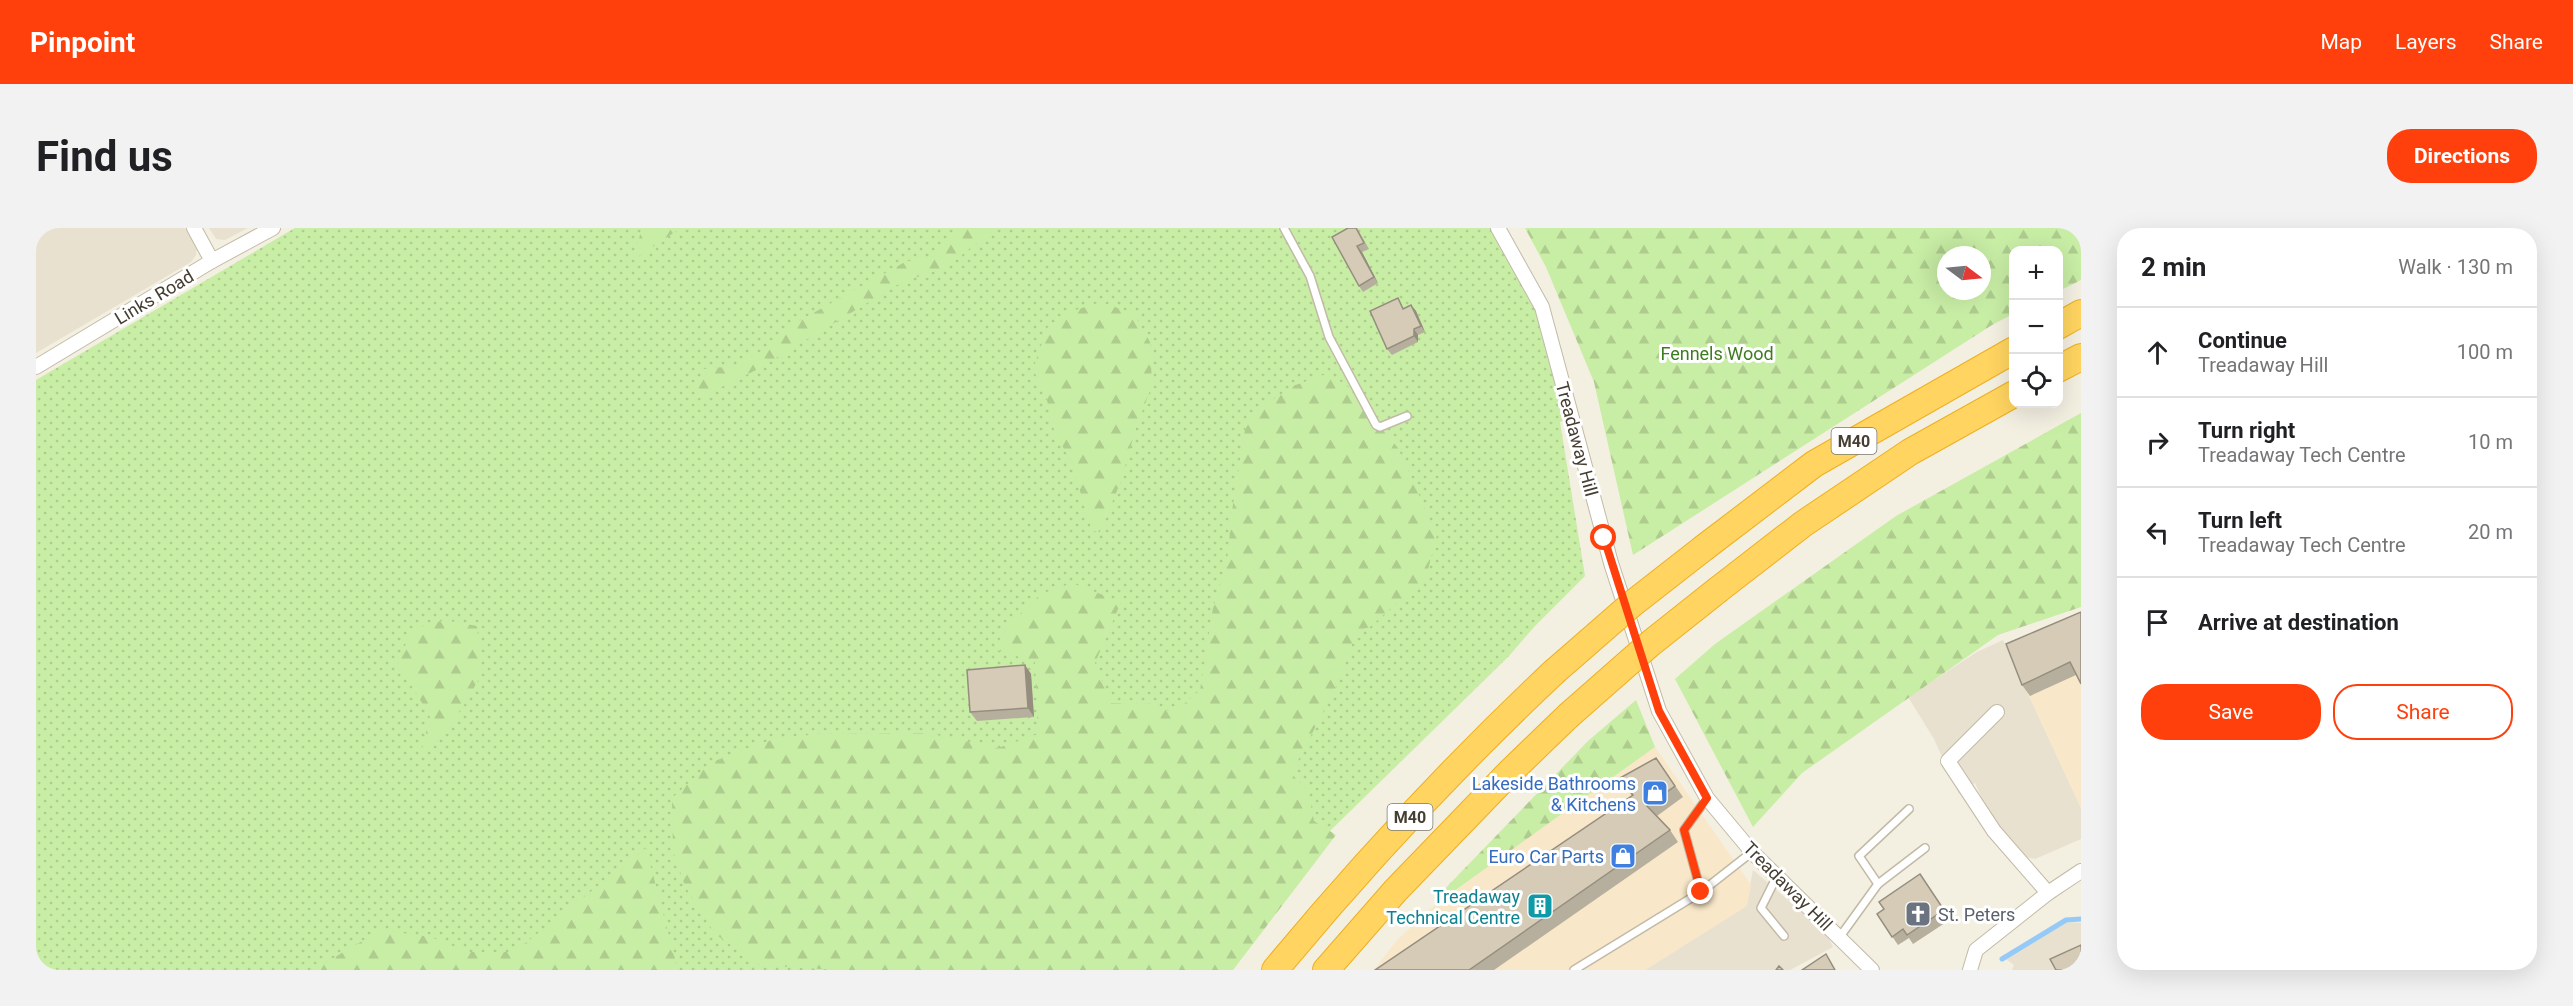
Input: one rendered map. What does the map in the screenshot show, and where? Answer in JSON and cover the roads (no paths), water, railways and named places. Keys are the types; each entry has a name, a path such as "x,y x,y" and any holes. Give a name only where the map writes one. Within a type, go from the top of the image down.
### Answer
{"highway":[{"path":"2063,323 2081,313"},
{"name":"M40","path":"1275,970 1325,910 1501,722 1632,604 1814,464 2009,352"},
{"path":"2063,366 2081,357"},
{"name":"M40","path":"1330,966 1396,890 1510,772 1568,716 1651,643 1803,524 1910,452 2009,396"}],"street":[{"path":"194,228 212,261"},
{"name":"Links Road","path":"36,368 212,261 273,228"},
{"name":"Treadaway Hill","path":"1498,228 1542,307 1611,563 1659,711 1707,798 1752,852 1872,970"},
{"path":"1997,712 1948,761 1994,831 2048,893"},
{"path":"1970,970 1976,950 2048,893 2081,871"}],"lane":[{"path":"1284,228 1310,276 1329,337 1376,425 1380,427 1407,416"},
{"path":"1701,892 1684,830 1707,798"},
{"path":"1878,884 1859,856 1909,808"},
{"path":"1839,938 1878,884 1925,848"},
{"path":"1574,970 1701,892 1752,852"},
{"path":"1777,876 1761,908 1784,936"}],"waterway":[{"path":"2002,959 2066,920 2081,919"}],"place":[{"name":"Lakeside Bathrooms & Kitchens","path":"1655,793"},
{"name":"Euro Car Parts","path":"1623,856"},
{"name":"Treadaway Technical Centre","path":"1540,906"},
{"name":"St. Peters","path":"1918,914"}],"park label":[{"name":"Fennels Wood","path":"1717,353"}]}
